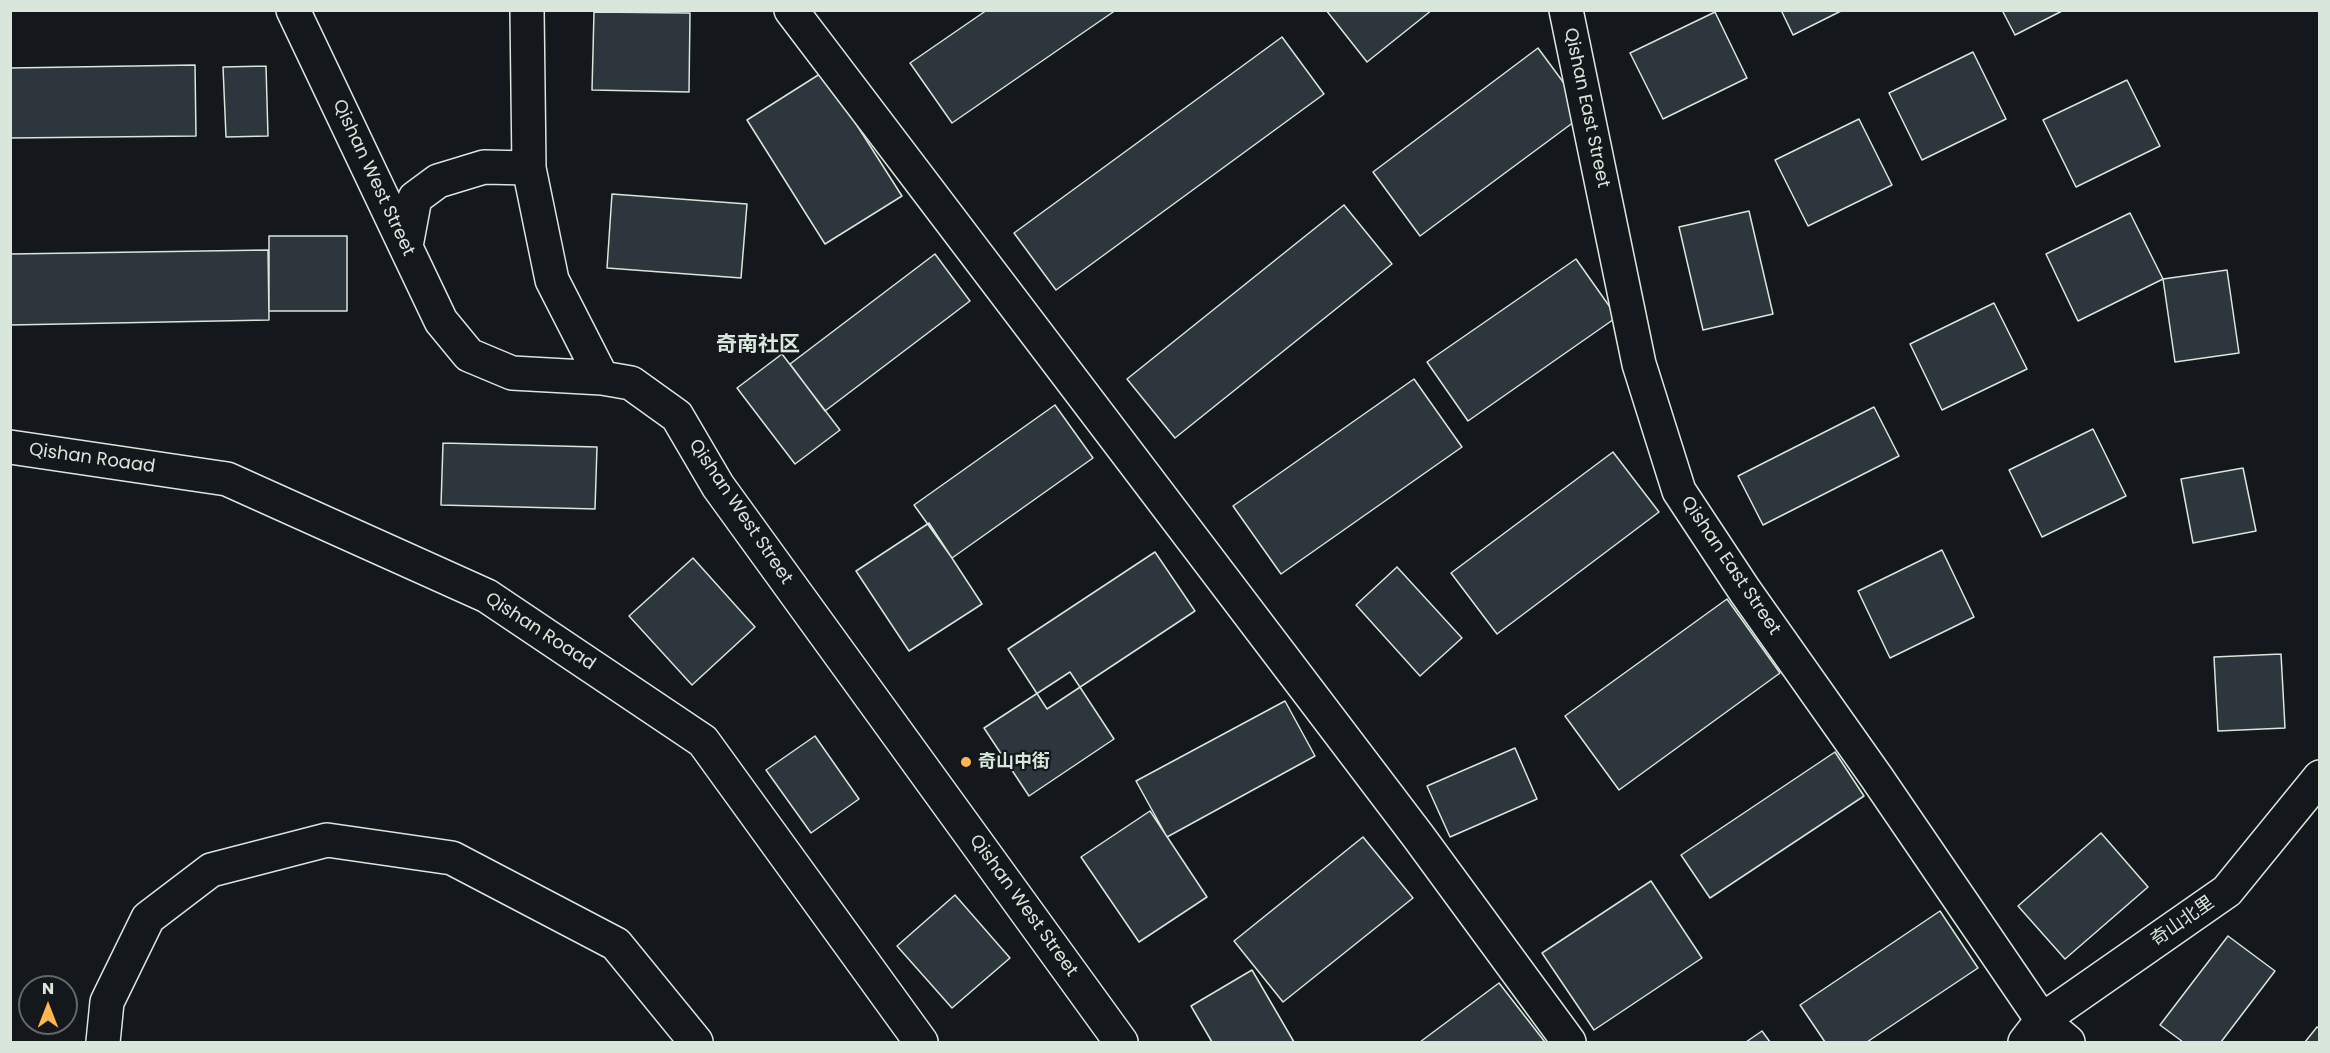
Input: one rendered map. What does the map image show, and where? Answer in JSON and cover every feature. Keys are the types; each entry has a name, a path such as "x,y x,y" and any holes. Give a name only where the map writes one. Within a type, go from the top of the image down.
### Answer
{"street":[{"name":"Qishan West Street","path":"293,10 441,321 469,355 512,373 602,378 631,383 676,416 718,486 1121,1042"},
{"path":"527,10 528,168 552,280 602,378"},
{"path":"791,10 1418,836 1569,1042"},
{"name":"Qishan East Street","path":"1566,10 1639,364 1679,491 1745,591 1877,778 2034,1031 2068,1042"},
{"path":"406,246 415,198 438,181 484,167 528,168"},
{"name":"Qishan Roaad","path":"10,447 228,479 487,596 703,741 921,1042"},
{"name":"奇山北里","path":"2034,1031 2227,891 2319,777"},
{"path":"103,1042 107,1002 148,918 211,870 327,840 452,858 616,944 696,1042"}],"building":[{"path":"987,10 1116,10 952,123 910,63"},
{"path":"1326,10 1432,10 1367,62"},
{"path":"1781,10 1843,10 1793,35"},
{"path":"2002,10 2064,10 2015,35"},
{"path":"594,12 690,13 689,92 592,90"},
{"path":"1715,12 1747,78 1663,119 1630,53"},
{"path":"1282,37 1324,94 1056,290 1014,233"},
{"path":"1538,48 1586,113 1420,236 1373,172"},
{"path":"1973,52 2006,119 1922,160 1889,93"},
{"path":"195,65 196,136 10,138 10,68"},
{"path":"266,66 268,136 226,137 223,67"},
{"path":"823,72 902,196 825,244 747,120"},
{"path":"2127,80 2160,146 2076,187 2043,120"},
{"path":"1859,119 1892,185 1808,226 1775,160"},
{"path":"612,194 747,204 741,278 607,268"},
{"path":"1344,205 1392,264 1175,438 1127,379"},
{"path":"1749,211 1773,314 1703,330 1679,227"},
{"path":"2130,213 2163,279 2078,321 2046,254"},
{"path":"269,236 347,236 347,311 269,311"},
{"path":"268,250 269,320 10,325 10,254"},
{"path":"935,254 970,301 825,411 790,364"},
{"path":"1576,259 1617,317 1468,421 1427,362"},
{"path":"2227,270 2239,353 2175,362 2163,279"},
{"path":"1994,303 2027,369 1942,410 1910,344"},
{"path":"782,354 840,430 795,464 737,388"},
{"path":"1414,379 1462,447 1281,574 1233,506"},
{"path":"1055,405 1093,458 952,558 914,505"},
{"path":"1874,407 1899,456 1763,525 1738,476"},
{"path":"2093,429 2126,496 2042,537 2009,470"},
{"path":"443,443 597,447 595,509 441,505"},
{"path":"1613,452 1659,512 1497,634 1451,573"},
{"path":"2243,468 2256,531 2193,543 2181,479"},
{"path":"929,523 982,604 909,651 856,571"},
{"path":"1942,550 1974,617 1890,658 1858,591"},
{"path":"1155,552 1195,611 1047,709 1008,649"},
{"path":"693,558 755,627 692,685 629,616"},
{"path":"1397,567 1462,638 1420,676 1356,605"},
{"path":"1727,599 1780,673 1619,790 1565,716"},
{"path":"2281,654 2285,728 2218,731 2214,657"},
{"path":"1070,672 1114,739 1029,796 984,728"},
{"path":"1285,701 1315,756 1167,837 1136,781"},
{"path":"815,736 859,799 811,833 766,770"},
{"path":"1515,748 1537,799 1450,837 1427,786"},
{"path":"1835,752 1864,796 1710,898 1681,855"},
{"path":"1150,811 1207,897 1139,942 1081,857"},
{"path":"2101,833 2148,887 2065,959 2018,906"},
{"path":"1363,837 1413,898 1283,1002 1234,941"},
{"path":"1651,881 1702,958 1594,1030 1542,953"},
{"path":"955,895 1010,958 952,1008 897,946"},
{"path":"1940,911 1978,968 1867,1042 1825,1042 1800,1005"},
{"path":"2228,936 2275,971 2221,1042 2183,1042 2160,1025"},
{"path":"1252,970 1294,1042 1212,1042 1191,1006"},
{"path":"1499,983 1545,1042 1420,1042"},
{"path":"2317,1027 2320,1029 2320,1042 2305,1042"},
{"path":"1762,1031 1770,1042 1746,1042"}],"place":[{"name":"奇山中街","path":"966,762"}],"district":[{"name":"奇南社区","path":"758,346"}]}
